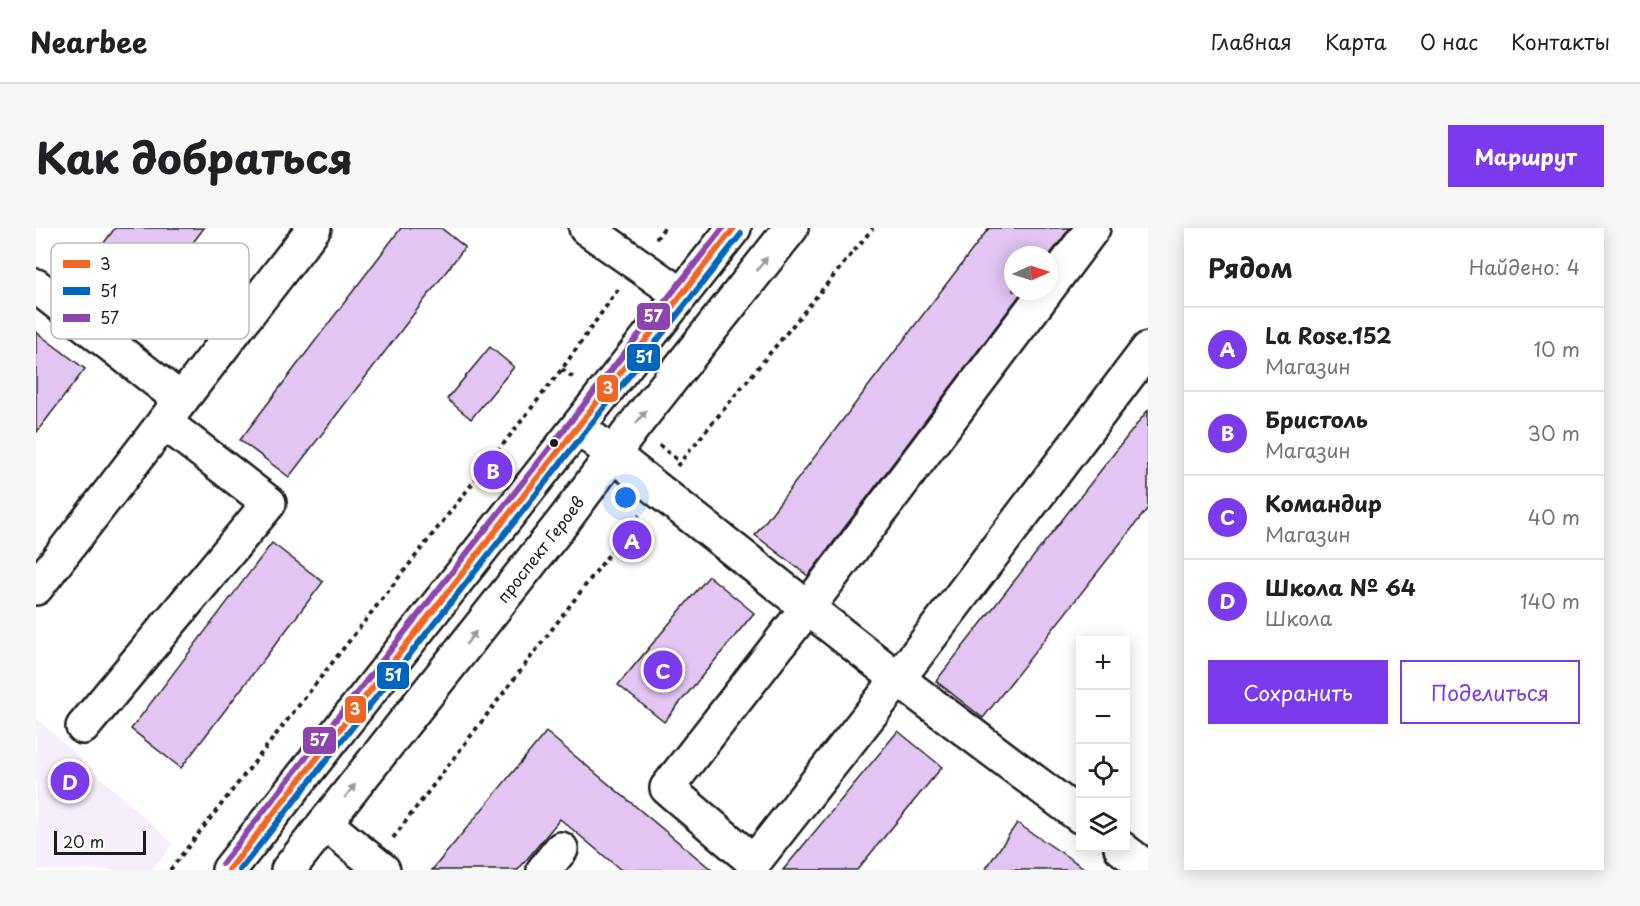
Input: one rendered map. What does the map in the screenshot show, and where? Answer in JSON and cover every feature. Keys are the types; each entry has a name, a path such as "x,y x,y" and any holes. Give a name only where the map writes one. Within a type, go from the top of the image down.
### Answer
{"main road":[{"path":"249,312 314,228"},
{"path":"586,228 681,295"},
{"path":"228,870 734,228"},
{"name":"проспект Героев","path":"288,870 791,228"},
{"path":"1058,275 1093,228"},
{"path":"36,286 51,300"},
{"path":"1039,300 808,607 667,788 754,862 898,679 1148,349"},
{"path":"83,727 269,503 94,339"},
{"path":"36,588 228,339"},
{"path":"578,427 898,679 1076,813"},
{"path":"325,823 379,866"},
{"path":"1126,852 1148,869"}],"path":[{"path":"170,870 562,369 664,228"},
{"path":"379,866 658,490 873,228"}],"shaded area":[{"path":"36,718 173,844 153,870 36,870"}],"building":[{"path":"115,228 204,228 193,243 104,243"},
{"path":"401,228 441,228 465,247 289,477 240,440"},
{"path":"989,228 1070,228 1056,246 1004,246 1004,300 1016,300 808,576 755,535"},
{"path":"36,332 85,369 36,433"},
{"path":"490,347 514,367 471,419 447,399"},
{"path":"1148,410 1148,508 983,718 936,681"},
{"path":"272,543 323,582 181,768 131,729"},
{"path":"709,576 754,613 664,722 618,685"},
{"path":"898,731 942,767 857,870 783,870"},
{"path":"546,732 712,870 621,870 560,819 518,870 432,870"},
{"path":"1017,823 1087,870 985,870"}],"transit line":[{"name":"57","path":"222,864 723,228"},
{"name":"3","path":"229,870 734,228"},
{"name":"51","path":"240,870 741,234"}],"place":[{"name":"Бристоль","path":"493,470"},
{"name":"La Rose.152","path":"632,540"},
{"name":"Командир","path":"663,670"},
{"name":"Школа № 64","path":"70,781"}]}
